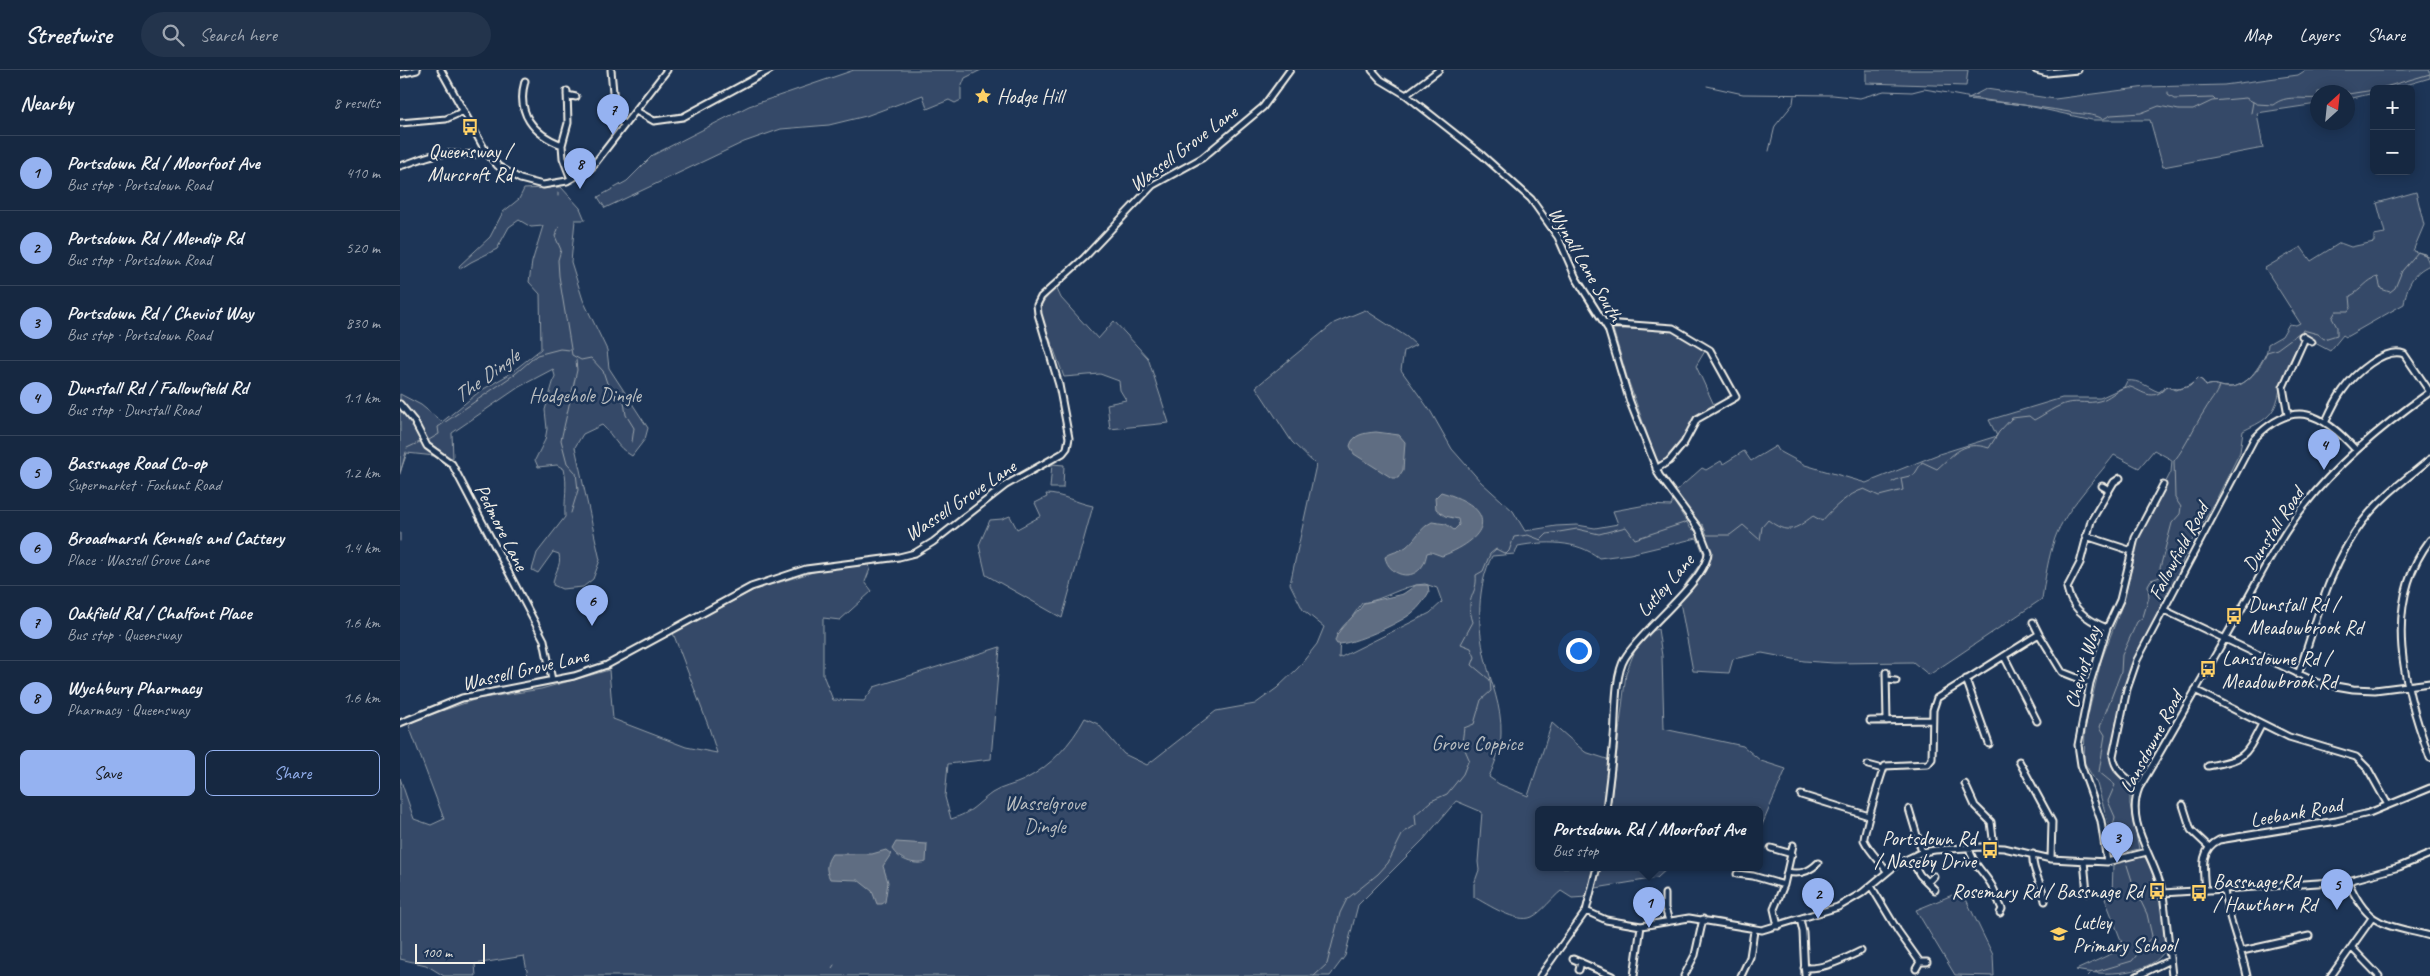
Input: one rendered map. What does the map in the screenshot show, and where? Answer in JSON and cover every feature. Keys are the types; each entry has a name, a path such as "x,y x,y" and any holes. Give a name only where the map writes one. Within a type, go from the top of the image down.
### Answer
{"street":[{"path":"400,74 417,70"},
{"path":"441,70 486,152 507,173 529,183 553,184 571,179 592,168 667,70"},
{"path":"611,70 615,114 624,125"},
{"path":"636,111 654,121 683,117 770,70"},
{"name":"Wassell Grove Lane","path":"400,723 462,698 552,680 607,665 751,587 806,569 899,557 915,553 933,542 1006,485 1063,453 1069,438 1060,385 1038,314 1037,305 1041,297 1084,258 1139,197 1153,185 1202,158 1263,107 1290,70"},
{"name":"Wynall Lane South","path":"1372,70 1381,80 1406,95 1482,155 1531,199 1558,237 1576,278 1605,323 1630,402 1656,469"},
{"path":"1406,95 1439,70"},
{"path":"2036,70 2047,73 2078,70"},
{"path":"525,81 523,106 528,120 544,137 562,145"},
{"path":"517,86 523,88"},
{"path":"571,179 563,158 562,145 568,122 567,93 576,97"},
{"path":"400,123 446,119 464,111"},
{"path":"400,166 433,155 468,156 486,152"},
{"path":"1605,323 1673,328 1710,350 1736,397 1697,419 1684,443 1669,461 1656,469"},
{"path":"2312,342 2303,337 2283,387 2288,415 2309,415 2326,421 2356,450"},
{"path":"2326,421 2349,383 2362,371 2392,353 2404,354 2430,392"},
{"name":"Dunstall Road","path":"2195,690 2297,514 2328,478 2356,450 2392,419 2430,392"},
{"name":"Pedmore Lane","path":"400,404 414,420 427,446 452,464 544,640 552,680"},
{"name":"Fallowfield Road","path":"2139,788 2117,768 2113,756 2126,689 2138,660 2254,439 2272,422 2288,415"},
{"path":"2298,675 2330,580 2343,553 2368,514 2430,459"},
{"name":"Lutley Lane","path":"1606,806 1612,772 1616,693 1623,660 1638,638 1692,583 1702,570 1708,556 1699,530 1656,469"},
{"path":"2107,628 2090,621 2082,615 2068,591 2071,578 2082,558 2086,536 2092,521 2109,490 2120,478"},
{"name":"Cheviot Way","path":"2106,862 2101,821 2081,765 2078,745 2090,683 2107,628 2120,600 2141,524 2162,485"},
{"path":"2102,486 2109,490"},
{"path":"2086,536 2132,551"},
{"path":"2430,540 2416,561 2408,580 2404,601 2401,651 2407,686 2417,724 2430,758"},
{"path":"2164,610 2318,683 2353,689 2375,690 2430,683"},
{"path":"2033,622 2062,672 2090,683"},
{"path":"1887,871 1864,839 1864,830 1879,789 1883,769 1889,765 1930,762 1934,757 1932,720 1934,704 1937,698 2039,634"},
{"path":"2004,656 2037,721"},
{"path":"1886,672 1887,721"},
{"path":"1966,679 1989,744"},
{"path":"1886,680 1896,681"},
{"path":"2195,690 2289,737 2356,757 2368,769 2388,805"},
{"name":"Lansdowne Road","path":"2172,976 2163,893 2140,834 2134,807 2139,788 2195,690"},
{"path":"2032,711 2038,709"},
{"path":"1870,721 1932,720"},
{"path":"2208,766 2230,762 2244,756 2262,724"},
{"path":"1985,733 1993,731"},
{"path":"2027,762 2020,762 2052,822 2051,859"},
{"path":"1868,765 1883,769"},
{"path":"1965,784 1966,795 1991,822 1994,848"},
{"name":"Leebank Road","path":"2208,847 2219,840 2336,821 2388,805 2430,788"},
{"path":"1802,795 1869,816"},
{"path":"2183,805 2191,830 2208,847 2204,855 2205,891"},
{"path":"1909,809 1922,852"},
{"path":"1778,926 1774,909 1784,885 1793,845"},
{"path":"1969,847 1973,861 1992,886 2002,909"},
{"path":"1771,848 1792,854"},
{"path":"1586,911 1606,920 1641,926 1689,918 1703,919 1754,931 1778,926 1838,907 1871,886 1887,871 1922,852 1946,848 1994,848 2051,859 2106,862 2147,852"},
{"path":"2033,854 2033,866 2044,890 2045,901"},
{"path":"2163,893 2348,881 2399,867 2430,854"},
{"path":"1910,858 1920,875 1935,890"},
{"path":"2084,861 2087,892"},
{"path":"1787,872 1801,873 1812,869 1818,863"},
{"path":"1540,976 1586,911 1596,871"},
{"path":"1737,874 1753,876 1784,885"},
{"path":"1928,882 1934,876"},
{"path":"2348,881 2360,907 2372,918 2385,924 2430,936"},
{"path":"1871,886 1920,962"},
{"path":"2224,890 2227,913 2242,951 2247,976"},
{"path":"1665,894 1669,922"},
{"path":"1658,900 1665,901"},
{"path":"2331,976 2372,918"},
{"path":"1686,975 1695,956 1703,919"},
{"path":"1800,919 1803,932 1805,976"},
{"path":"1634,976 1641,926"},
{"path":"1741,976 1750,957 1754,931"},
{"path":"2242,951 2310,936"},
{"path":"2352,948 2379,976"},
{"path":"1804,968 1813,969 1858,954"},
{"path":"1573,959 1612,976"},
{"path":"2137,976 2170,960"},
{"path":"1579,970 1581,962"},
{"path":"1920,962 1928,962"},
{"path":"1916,969 1920,962"}],"green space":[{"path":"854,70 981,70 965,78 961,88 961,100 955,103 949,100 927,109 923,95 866,116 829,125 781,129 744,142 605,208 598,197 627,181 653,155 749,106"},
{"path":"1866,70 1968,70 1966,86 1866,83"},
{"path":"2306,70 2430,70 2430,78 2406,85 2370,85 2370,94 2355,97 2355,85 2310,85 2310,105 2257,113 2263,148 2163,167 2150,120 2092,120 2024,105 1967,99 1986,89 2055,99 2146,87 2224,85 2298,75"},
{"name":"Hodgehole Dingle","path":"561,187 580,208 585,220 575,220 571,262 583,300 607,350 609,368 648,428 645,439 632,456 618,445 602,425 583,434 575,447 600,560 593,579 583,587 562,589 553,585 560,559 559,554 553,552 538,573 532,570 537,553 565,517 566,481 564,469 557,465 538,467 535,460 545,440 547,429 545,410 555,376 553,369 519,387 452,433 453,458 407,453 400,472 400,394 421,405 442,422 480,391 508,375 541,349 540,294 529,282 532,262 543,226 531,227 519,220 509,227 497,249 460,269 459,266 490,237 503,212 519,199 524,189"},
{"path":"2416,192 2424,225 2413,251 2425,254 2430,265 2419,272 2411,281 2404,304 2346,337 2343,335 2330,351 2304,337 2286,370 2277,403 2271,413 2259,423 2243,431 2240,452 2214,504 2187,549 2177,578 2132,665 2120,706 2111,756 2114,772 2130,788 2130,804 2139,849 2117,854 2097,784 2084,762 2085,728 2101,661 2124,600 2140,532 2171,472 2172,460 2154,450 2139,468 2114,455 2073,506 2055,538 2042,599 1929,675 1913,662 1834,663 1804,661 1762,653 1733,659 1729,673 1693,671 1680,602 1688,594 1686,583 1705,557 1697,538 1630,554 1599,558 1581,548 1560,543 1518,546 1515,554 1492,556 1483,580 1480,620 1482,646 1498,704 1501,739 1489,777 1499,784 1528,796 1552,723 1585,752 1610,760 1604,806 1535,806 1535,871 1595,871 1587,897 1572,898 1561,891 1536,915 1518,918 1510,916 1474,897 1474,884 1479,870 1482,812 1456,801 1424,839 1358,905 1345,956 1330,976 528,976 524,956 475,964 476,976 444,976 426,965 400,959 400,778 414,819 431,825 444,819 409,726 415,720 477,699 541,689 609,670 613,719 686,747 717,753 673,633 754,590 820,570 869,564 870,569 865,582 872,591 840,620 823,618 823,675 833,700 864,701 874,687 1000,647 991,759 948,764 945,797 951,819 969,811 996,791 1024,780 1043,768 1067,745 1085,718 1098,724 1124,754 1147,765 1216,711 1255,704 1277,688 1298,668 1317,644 1324,627 1303,610 1290,584 1316,465 1292,442 1256,387 1334,323 1365,310 1407,337 1416,345 1404,351 1401,370 1431,412 1452,449 1481,482 1513,511 1525,531 1556,526 1577,525 1595,528 1618,524 1613,511 1646,505 1671,506 1673,500 1691,529 1703,533 1675,492 1702,468 1706,470 1721,461 1723,464 1744,451 1751,461 1776,446 1779,451 1805,465 1866,483 1939,454 1997,436 1989,420 2062,398 2100,398 2124,387 2127,381 2139,383 2159,392 2167,386 2175,389 2183,388 2198,378 2206,386 2228,387 2243,383 2260,365 2267,351 2268,344 2282,336 2289,324 2296,325 2300,323 2265,268 2301,247 2311,261 2340,243 2351,247 2374,242 2374,235 2385,233 2377,203","holes":["1425,584 1437,588 1442,602 1430,613 1339,658 1340,634 1362,603"]},
{"path":"1056,287 1061,298 1098,339 1114,321 1148,358 1169,423 1110,429 1107,404 1126,400 1120,390 1119,381 1100,374 1064,377 1040,312 1042,303"},
{"path":"1613,329 1669,330 1705,351 1696,366 1714,405 1695,416 1676,449 1667,459 1660,462 1656,459 1627,377"},
{"path":"1052,464 1064,465 1063,488 1050,488"},
{"path":"1046,494 1058,495 1093,506 1062,618 986,575 979,545 990,520 1010,516 1017,529 1041,516 1035,503 1047,497"},
{"path":"1658,629 1662,656 1664,729 1743,746 1761,761 1786,769 1763,823 1763,806 1610,806 1626,673 1641,635"},
{"path":"2144,856 2150,866 2157,889 2166,948 2160,957 2139,969 2112,973 2076,970 2124,948 2105,899 2112,896 2113,864"},
{"path":"1599,871 1665,871 1657,878 1596,888"},
{"path":"1962,891 1993,955 1994,976 1955,975 1916,910"}],"shaded area":[{"path":"1376,432 1399,435 1405,442 1403,470 1398,478 1392,478 1354,454 1350,446 1357,437"},
{"path":"1441,492 1472,506 1480,514 1482,523 1479,532 1459,548 1442,556 1431,552 1427,553 1423,565 1413,574 1402,574 1391,569 1385,557 1406,547 1428,524 1432,522 1446,524 1454,530 1459,525 1458,519 1445,516 1436,509 1435,498"},
{"path":"1416,585 1428,585 1429,592 1412,613 1376,633 1337,644 1335,641 1343,626 1357,613 1364,603 1403,594"},
{"path":"896,842 927,844 926,862 916,863 902,859 892,849"},
{"path":"886,850 891,854 883,866 888,882 885,902 882,904 877,904 872,891 858,880 830,879 827,866 832,854 872,854"}],"waterway":[{"path":"2392,85 2430,74"},
{"path":"1707,86 1743,94 1833,95 1860,98 1884,91 1912,92 1924,89 1948,93"},
{"path":"2355,93 2370,91"},
{"path":"2168,92 2168,95 2174,99 2213,98 2215,100"},
{"path":"1950,94 2091,115 2103,119 2111,115 2141,113 2159,106 2179,110 2193,110 2212,101 2246,98 2257,104 2273,105 2289,98 2310,98"},
{"path":"1793,103 1794,96"},
{"path":"2251,113 2253,102"},
{"path":"1769,151 1775,126 1793,104"},
{"name":"The Dingle","path":"559,227 555,236 561,250 558,260 559,276 572,355 581,360 591,358 603,371 607,383 624,402 626,415 634,428 632,442"},
{"path":"1697,522 1703,525 1707,535 1730,535 1743,525 1760,540 1762,527 1768,520 1781,528 1791,529 1801,525 1813,516 1822,521 1841,502 1852,494 1864,489 1879,496 1903,490 1901,478 1914,475 1922,462 1937,469 1960,449 1973,446 1989,448 1999,432 2012,418 2029,416 2034,420 2064,404 2099,401 2126,387 2155,395 2167,386 2175,390 2190,386 2198,378 2206,386 2212,384 2225,387 2241,384 2252,375 2267,352 2277,349 2303,330 2318,334 2324,339 2337,335 2337,327 2332,318 2336,311 2348,311 2351,307 2350,296 2371,280 2378,277 2381,289 2390,292 2395,288 2402,271 2418,252 2430,257"},
{"name":"The Dingle","path":"429,440 439,434 438,427 515,374 537,355 560,349 570,350"},
{"path":"571,513 578,490 576,473 567,463 561,440 577,370 576,360"},
{"path":"2128,851 2113,826 2115,817 2108,801 2115,785 2099,772 2105,735 2100,727 2121,672 2122,655 2137,622 2143,617 2149,597 2148,585 2151,580 2160,577 2160,568 2172,523 2180,514 2181,507 2175,498 2174,461 2215,396 2219,386"},
{"name":"The Dingle","path":"407,448 422,441"},
{"name":"The Dingle","path":"400,474 406,452"},
{"path":"1892,482 1900,478"},
{"path":"1314,976 1327,964 1340,913 1347,899 1378,874 1388,863 1403,833 1416,825 1415,815 1431,801 1447,794 1463,774 1469,759 1462,743 1464,728 1474,724 1481,700 1491,691 1490,680 1472,665 1475,657 1471,648 1461,644 1473,622 1470,606 1476,575 1483,571 1490,554 1496,549 1506,554 1514,537 1528,535 1541,540 1547,534 1577,529 1599,534 1626,527 1635,539 1690,521"},
{"name":"The Dingle","path":"400,533 400,541"},
{"path":"2095,972 2132,961 2152,936 2147,914 2134,887 2127,865"}],"place":[{"name":"Hodge Hill","path":"983,96"},
{"name":"Queensway / Murcroft Rd","path":"470,127"},
{"name":"Oakfield Rd / Chalfont Place","path":"613,135"},
{"name":"Wychbury Pharmacy","path":"580,189"},
{"name":"Dunstall Rd / Fallowfield Rd","path":"2324,470"},
{"name":"Dunstall Rd / Meadowbrook Rd","path":"2234,616"},
{"name":"Broadmarsh Kennels and Cattery","path":"592,626"},
{"name":"Lansdowne Rd / Meadowbrook Rd","path":"2208,669"},
{"name":"Portsdown Rd / Naseby Drive","path":"1990,850"},
{"name":"Portsdown Rd / Cheviot Way","path":"2117,863"},
{"name":"Rosemary Rd / Bassnage Rd","path":"2157,891"},
{"name":"Bassnage Rd / Hawthorn Rd","path":"2199,893"},
{"name":"Bassnage Road Co-op","path":"2337,910"},
{"name":"Portsdown Rd / Mendip Rd","path":"1818,919"},
{"name":"Portsdown Rd / Moorfoot Ave","path":"1649,928"},
{"name":"Lutley Primary School","path":"2059,934"}],"park label":[{"name":"Grove Coppice","path":"1477,743"},
{"name":"Wasselgrove Dingle","path":"1045,814"}]}
